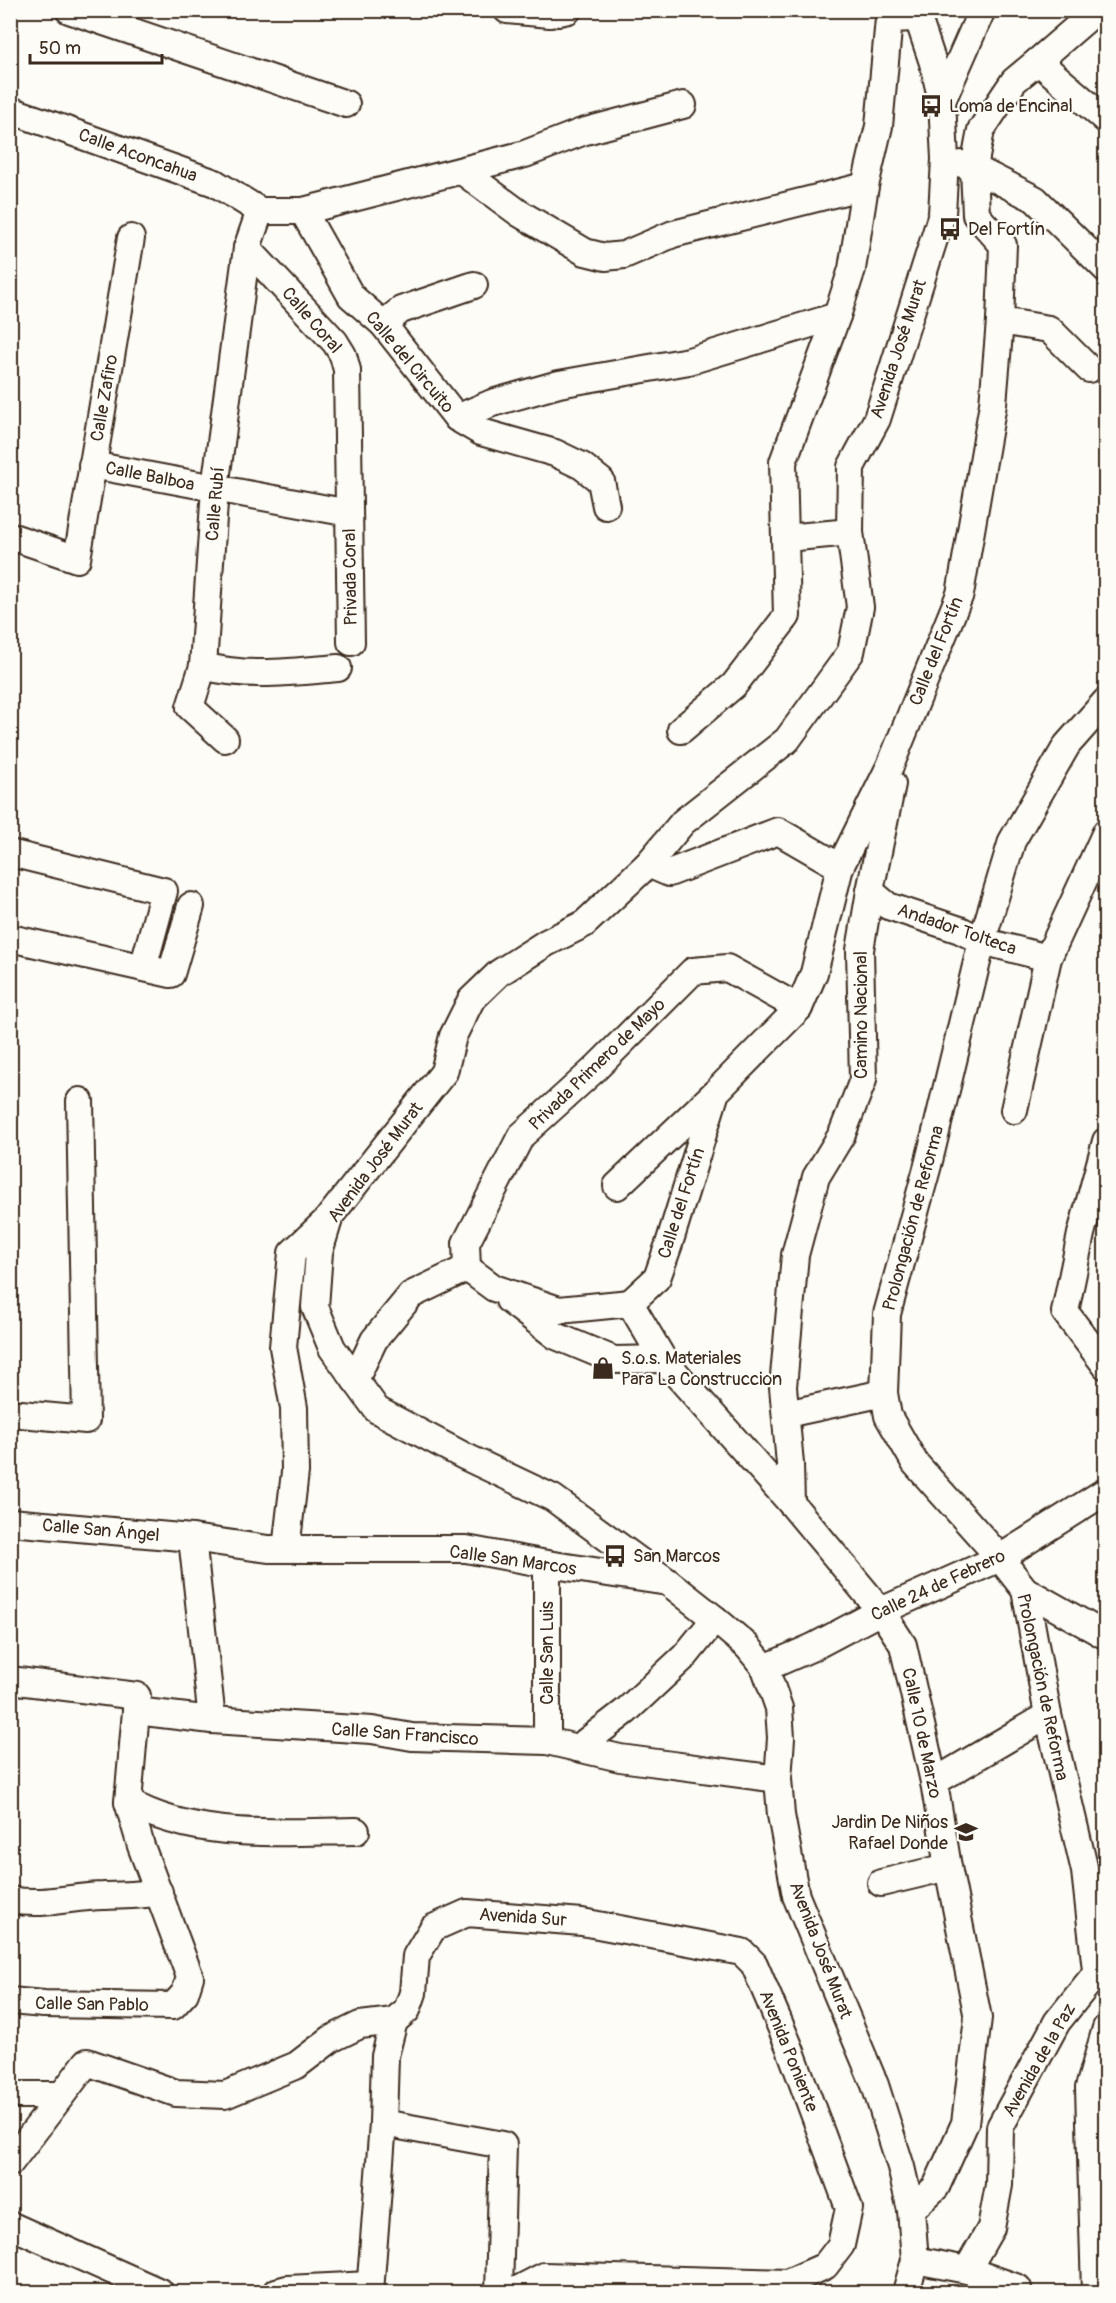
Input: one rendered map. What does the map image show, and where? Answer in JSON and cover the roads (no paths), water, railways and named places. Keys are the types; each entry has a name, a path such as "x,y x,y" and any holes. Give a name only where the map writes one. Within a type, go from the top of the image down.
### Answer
{"street":[{"path":"69,10 346,104"},
{"path":"511,11 550,14 568,10"},
{"path":"942,101 982,10"},
{"path":"942,214 976,215 974,168 981,130 1014,81 1097,10"},
{"path":"681,730 734,685 787,616 783,462 852,269 865,186 879,126 889,19 915,14"},
{"name":"Avenida José Murat","path":"906,2292 915,2260 911,2210 901,2167 875,2085 796,1896 781,1815 778,1779 781,1738 779,1708 765,1668 748,1647 715,1619 553,1498 464,1456 378,1410 332,1348 315,1307 319,1252 330,1216 444,1072 453,1036 471,1000 499,973 546,943 584,924 648,864 683,822 787,740 851,652 860,607 850,532 851,467 876,419 942,214 945,159 942,101 933,63 915,14"},
{"path":"1038,61 1106,120"},
{"path":"260,211 303,211 367,193 462,171 525,153 582,132 683,105"},
{"name":"Calle Aconcahua","path":"10,110 215,183 260,211"},
{"path":"945,159 974,168 1035,200 1106,269"},
{"path":"462,171 528,218 585,252 605,257 624,255 673,234 865,186"},
{"name":"Calle Rubí","path":"225,739 190,707 203,666 215,488 247,248 260,211"},
{"name":"Calle del Circuito","path":"303,211 351,296 383,324 457,418 481,432 555,453 582,466 601,481 606,506"},
{"name":"Calle del Fortín","path":"616,1186 716,1092 800,1008 814,973 840,867 890,766 960,594 993,404 1000,321 1003,245 976,215"},
{"name":"Calle Zafiro","path":"10,536 77,559 131,238"},
{"name":"Calle Coral","path":"247,248 335,342 343,355 347,370 349,513"},
{"path":"383,324 400,310 474,285"},
{"path":"457,418 492,404 560,384 689,361 837,316"},
{"path":"1000,321 1049,329 1089,369"},
{"name":"Calle Balboa","path":"92,465 349,513"},
{"name":"Privada Coral","path":"349,513 351,642"},
{"path":"786,538 850,532"},
{"path":"203,666 233,672 271,674 338,668"},
{"name":"Prolongación de Reforma","path":"1101,1966 1085,1871 1048,1715 1025,1590 1000,1558 915,1463 888,1416 884,1393 886,1314 928,1165 982,941 1012,841 1067,745 1106,701"},
{"name":"Camino Nacional","path":"790,1503 790,1464 783,1387 795,1255 816,1177 842,1134 863,1080 860,950 903,733"},
{"path":"648,864 669,873 778,831 840,867"},
{"path":"1014,1110 1048,958 1106,832"},
{"path":"10,853 164,891 143,968"},
{"name":"Andador Tolteca","path":"870,891 888,906 960,930 982,941 1048,958"},
{"path":"10,938 171,974 191,906"},
{"name":"Privada Primero de Mayo","path":"467,1268 466,1243 521,1136 595,1069 693,971 727,968 800,1008"},
{"name":"Calle del Fortín","path":"630,1303 657,1278 716,1092"},
{"path":"10,1413 86,1420 80,1101"},
{"path":"1106,1141 1081,1233 1065,1312 1106,1366"},
{"path":"286,1549 295,1472 294,1408 283,1347 292,1253 330,1216"},
{"path":"355,1380 374,1340 411,1294 467,1268 556,1336 614,1360 663,1359"},
{"path":"494,1288 559,1310 630,1303"},
{"name":"Calle 10 de Marzo","path":"630,1303 663,1359 790,1503 881,1611 903,1644 934,1782 948,1867 978,2018 964,2123 936,2187 911,2210"},
{"path":"786,1414 884,1393"},
{"name":"Calle 24 de Febrero","path":"765,1668 813,1647 881,1611 1000,1558 1103,1498"},
{"name":"Calle San Ángel","path":"10,1522 192,1538"},
{"path":"192,1538 211,1710"},
{"name":"Calle San Marcos","path":"192,1538 268,1549 465,1549 668,1582"},
{"name":"Calle San Luis","path":"547,1564 547,1741"},
{"path":"1025,1590 1106,1636"},
{"path":"578,1748 626,1711 685,1656 715,1619"},
{"name":"Calle San Francisco","path":"10,1680 137,1703 211,1710 412,1737 547,1741 620,1758 778,1779"},
{"path":"10,1900 33,1904 159,1892 128,1802 137,1703"},
{"path":"934,1782 1048,1715"},
{"path":"128,1802 146,1812 205,1829 356,1831"},
{"path":"880,1883 948,1867"},
{"name":"Calle San Pablo","path":"10,2001 44,2004 173,2006 185,1993 189,1977 159,1892"},
{"name":"Avenida Sur","path":"394,2021 407,2010 412,1993 416,1956 433,1928 467,1913 582,1922"},
{"name":"Avenida Poniente","path":"513,2292 544,2276 787,2283 825,2266 841,2245 849,2208 789,2046 754,1965 742,1952 582,1922"},
{"name":"Avenida de la Paz","path":"967,2270 991,2228 999,2185 1000,2127 1057,2022 1101,1966"},
{"path":"10,2163 87,2062 176,2094 225,2095 297,2065 331,2039 360,2025 394,2021 386,2056 370,2289 287,2289 276,2292"},
{"path":"1095,2292 1089,2088 1106,2028"},
{"path":"10,2095 61,2095"},
{"path":"383,2123 503,2145 500,2292"},
{"path":"964,2123 1000,2127"},
{"path":"10,2225 160,2292"},
{"path":"915,2260 967,2270 1018,2288 1018,2292"}],"place":[{"name":"Loma de Encinal","path":"931,106"},
{"name":"Del Fortín","path":"950,229"},
{"name":"S.o.s. Materiales Para La Construccion","path":"603,1368"},
{"name":"San Marcos","path":"615,1556"},
{"name":"Jardin De Niños Rafael Donde","path":"966,1832"}]}
